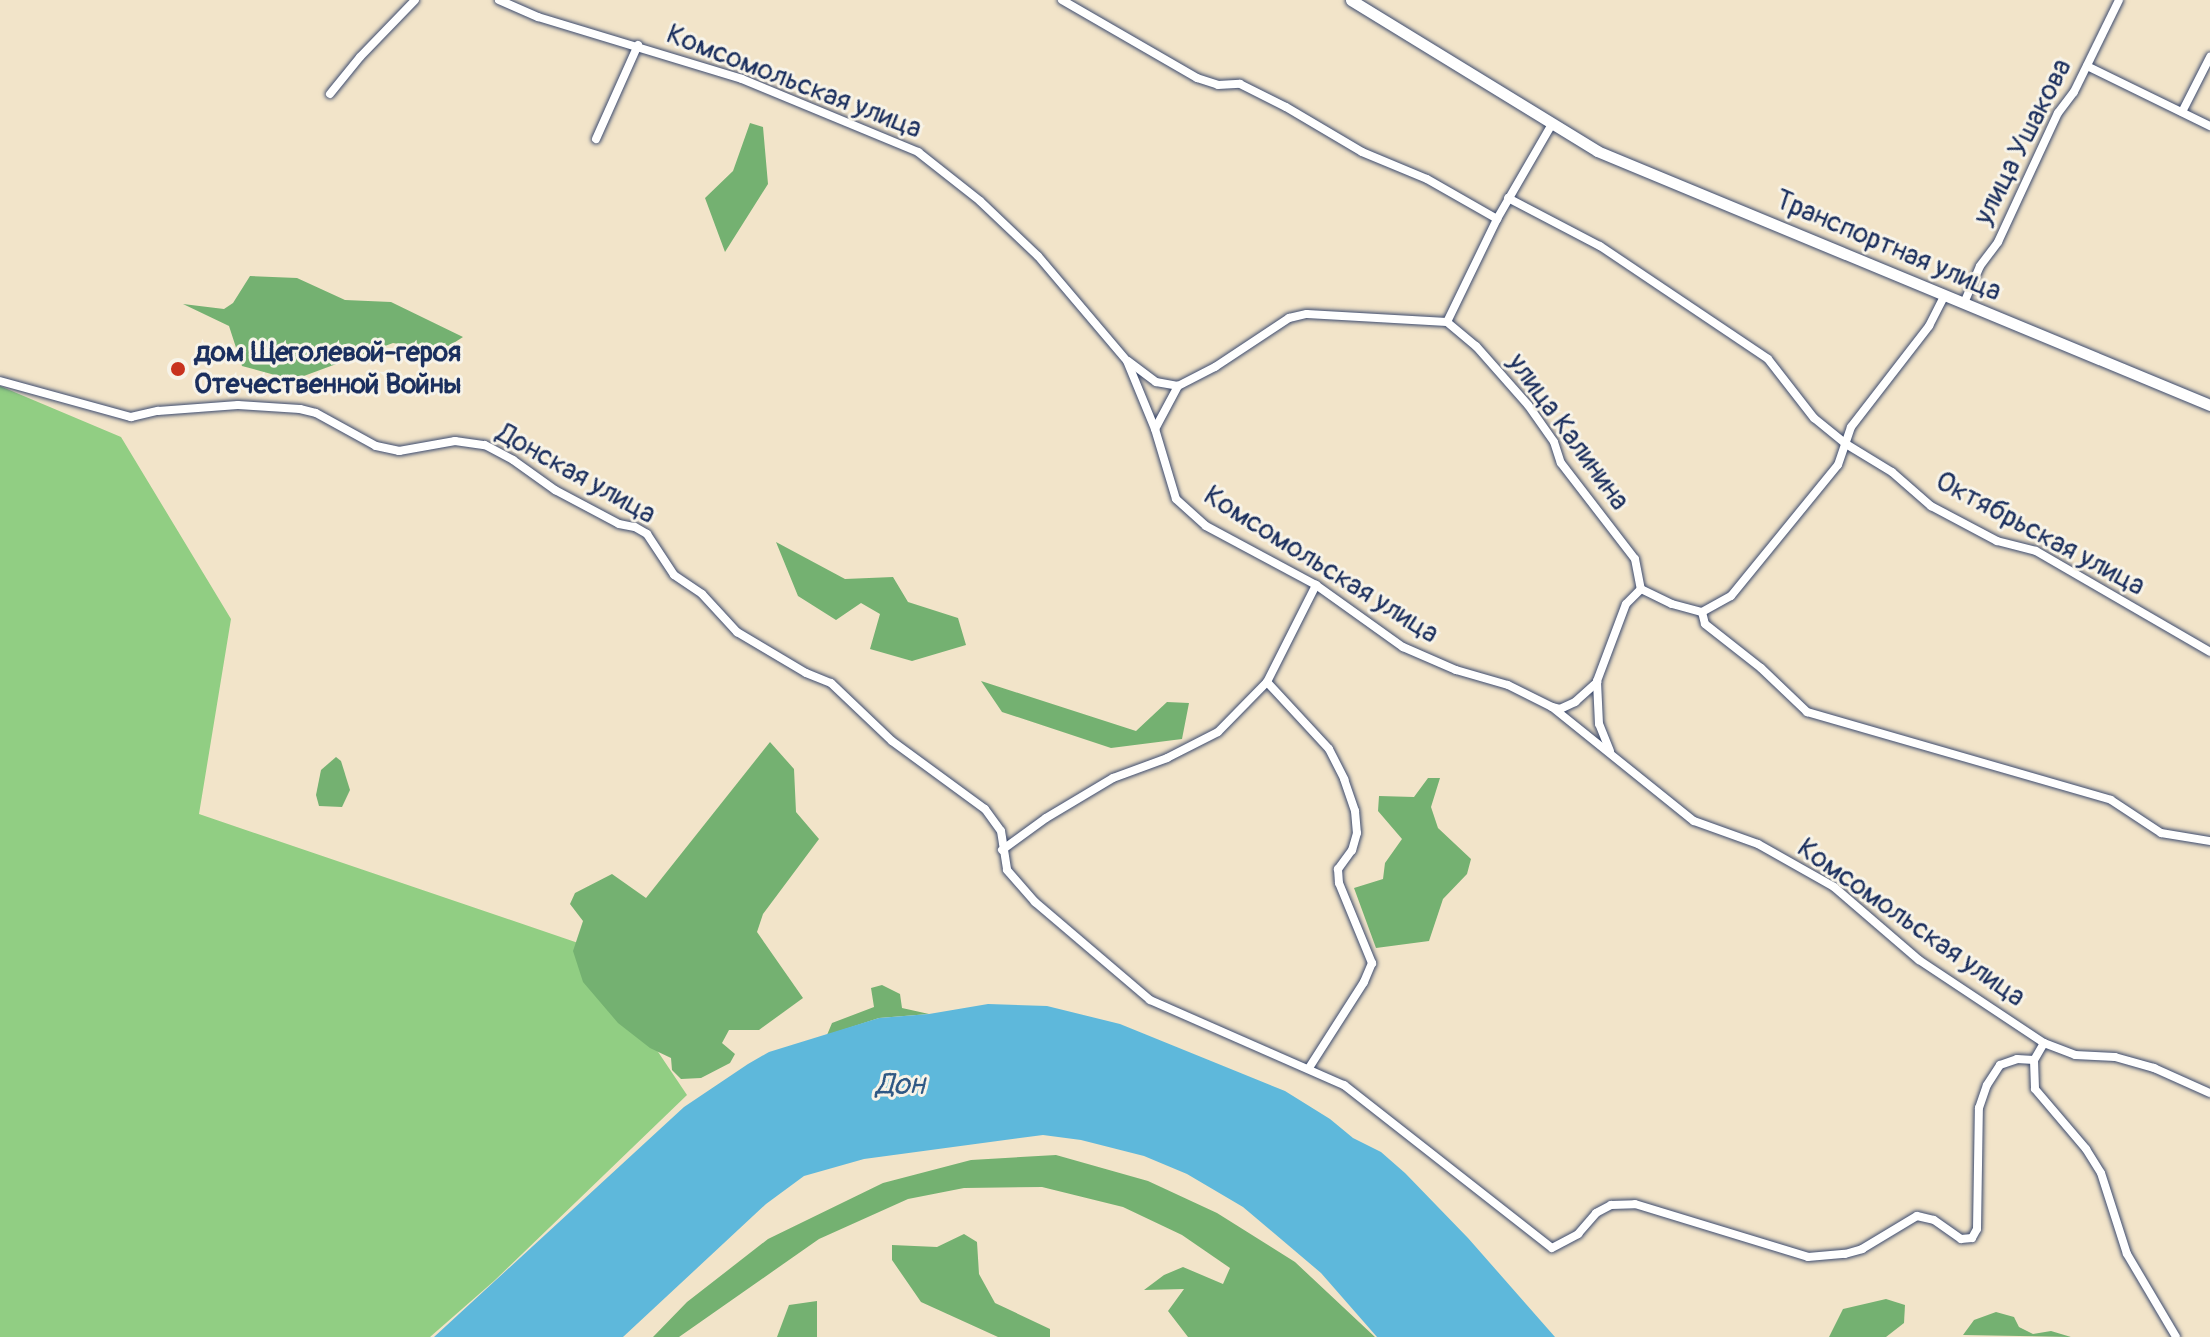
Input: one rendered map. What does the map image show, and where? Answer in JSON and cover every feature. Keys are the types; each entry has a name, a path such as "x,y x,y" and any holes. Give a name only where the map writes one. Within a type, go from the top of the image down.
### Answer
{"main road":[{"name":"Транспортная улица","path":"1351,0 1551,126 1676,187 2210,405"}],"street":[{"path":"330,94 360,57 415,0"},
{"name":"Комсомольская улица","path":"499,0 538,17 742,79 918,152 980,201 1038,256 1127,361 1155,429 1176,499 1206,526 1316,585 1403,647 1456,670 1508,685 1552,707 1694,821 1758,844 1834,887 1919,960 2044,1043 2075,1055 2115,1057 2154,1068 2210,1093"},
{"path":"1062,0 1197,78 1218,85 1240,84 1362,152 1427,179 1497,219"},
{"name":"улица Ушакова","path":"1964,303 1980,266 1998,242 2058,113 2074,92 2119,0"},
{"path":"596,139 638,45"},
{"path":"2182,112 2210,57"},
{"path":"2087,66 2210,126"},
{"path":"1155,429 1178,386 1215,367 1289,318 1307,314 1447,322 1508,198 1551,126"},
{"name":"Октябрьская улица","path":"1508,198 1600,246 1768,359 1814,418 1846,444 1892,472 1931,506 1997,541 2036,551 2210,652"},
{"path":"1611,753 1599,724 1597,681 1626,604 1641,589 1672,604 1702,612 1731,596 1838,465 1851,427 1929,326 1945,295"},
{"name":"улица Калинина","path":"1447,322 1476,346 1528,405 1554,442 1561,463 1635,559 1641,589"},
{"path":"1127,361 1156,382 1178,386"},
{"name":"Донская улица","path":"0,381 131,417 158,411 180,412 238,405 300,409 316,413 376,446 399,451 455,441 485,445 513,460 555,490 647,534 674,575 702,594 737,632 806,673 831,683 892,741 985,809 1001,831 1007,870 1035,902 1150,1000 1344,1085 1552,1248 1578,1234 1596,1213 1611,1205 1635,1204 1808,1257 1834,1256 1862,1249 1917,1216 1934,1220 1961,1239 1972,1238 1977,1229 1979,1108 1987,1085 2000,1065 2017,1059 2034,1060"},
{"path":"1002,850 1046,818 1113,778 1167,758 1218,732 1267,682 1316,585"},
{"path":"1702,612 1705,624 1761,668 1807,712 2111,800 2161,833 2210,841"},
{"path":"1552,707 1560,709 1575,702 1597,681"},
{"path":"1267,682 1329,749 1344,779 1355,811 1357,833 1352,850 1338,869 1339,883 1372,963 1364,982 1309,1068"},
{"path":"2044,1043 2034,1060 2035,1089 2086,1149 2101,1173 2127,1254 2176,1337"}],"green space":[{"path":"750,123 763,127 768,184 725,252 705,198 733,171"},
{"path":"250,276 297,278 345,300 391,302 463,337 441,351 393,343 293,380 242,366 229,326 183,304 224,309 233,303"},
{"path":"0,386 121,437 231,619 199,814 587,946 687,1095 494,1281 430,1337 0,1337"},
{"path":"776,542 845,579 893,577 908,602 958,618 966,645 912,661 870,649 880,614 861,603 836,620 798,596"},
{"path":"981,681 1136,731 1167,702 1189,703 1182,739 1111,748 1002,712"},
{"path":"770,742 794,769 796,812 819,839 763,914 757,932 803,998 759,1030 729,1030 722,1043 735,1054 730,1063 701,1078 681,1079 672,1070 671,1058 650,1048 618,1023 583,982 573,951 583,921 570,904 575,893 612,874 646,898"},
{"path":"336,757 341,761 350,790 342,807 319,806 316,795 321,770"},
{"path":"1428,778 1440,778 1431,807 1438,828 1471,859 1467,874 1443,899 1429,941 1376,948 1354,888 1383,879 1385,863 1402,839 1378,811 1379,796 1414,797"},
{"path":"882,985 900,994 902,1008 929,1014 879,1018 827,1035 832,1023 874,1007 871,988"},
{"path":"1056,1155 1148,1181 1217,1213 1295,1262 1375,1337 1188,1337 1168,1311 1184,1289 1144,1290 1164,1275 1183,1267 1223,1284 1230,1268 1182,1235 1123,1207 1042,1187 964,1188 908,1199 819,1239 679,1337 653,1337 687,1302 768,1239 883,1183 971,1160"},
{"path":"964,1234 977,1242 979,1274 995,1303 1050,1329 1050,1337 998,1337 921,1302 892,1260 892,1245 937,1247"},
{"path":"1886,1299 1905,1305 1904,1323 1886,1337 1829,1337 1843,1309"},
{"path":"817,1301 817,1337 777,1337 789,1305"},
{"path":"1996,1312 2014,1317 2019,1327 2033,1334 2051,1331 2071,1337 1963,1335 1974,1320"}],"water":[{"name":"Дон","path":"988,1004 1047,1006 1120,1024 1285,1091 1330,1119 1353,1138 1381,1152 1405,1173 1468,1238 1555,1337 1377,1337 1321,1273 1243,1207 1187,1174 1144,1156 1081,1140 1043,1135 864,1159 804,1176 766,1204 623,1337 434,1337 684,1107 748,1064 769,1052 879,1018 929,1014"}],"place":[{"name":"дом Щеголевой-героя Отечественной Войны","path":"178,369"}]}
